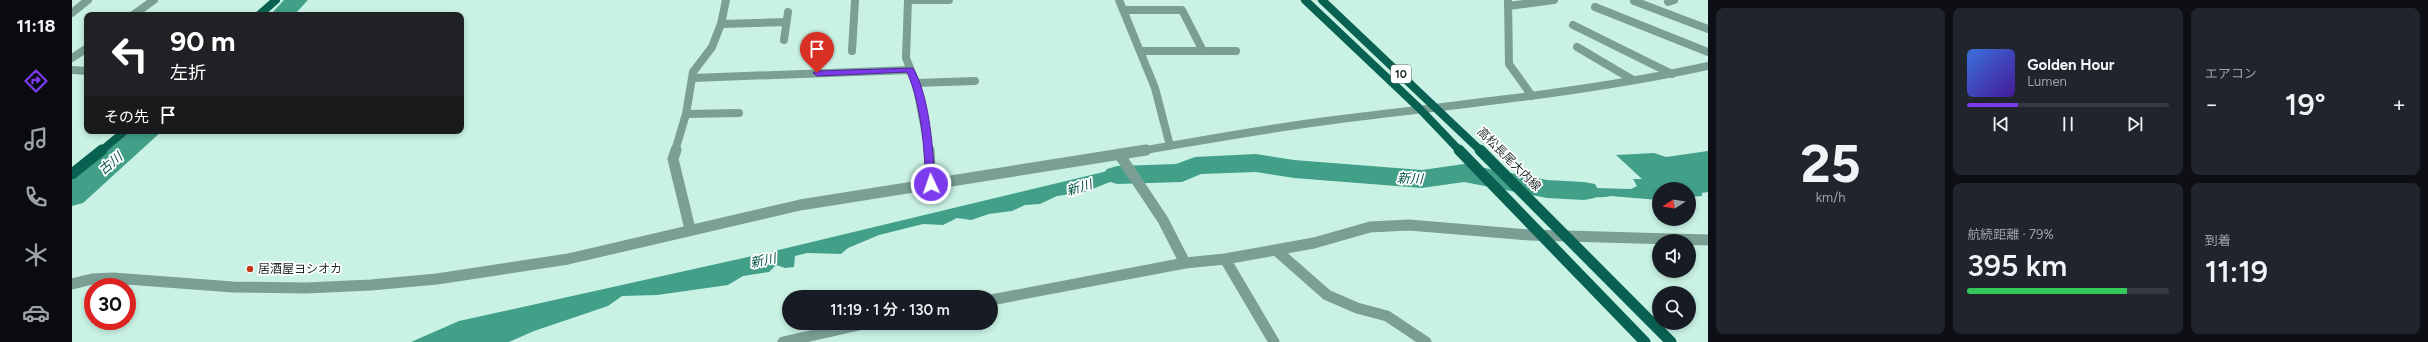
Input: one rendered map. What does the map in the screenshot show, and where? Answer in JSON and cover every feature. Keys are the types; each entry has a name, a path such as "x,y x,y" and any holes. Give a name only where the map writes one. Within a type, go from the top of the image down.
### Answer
{"main road":[{"path":"262,12 276,0"},
{"name":"10","path":"1305,0 1419,108 1645,342"},
{"name":"高松長尾大内線","path":"1322,0 1479,149 1671,342"},
{"path":"72,174 122,134"}],"street":[{"path":"72,13 88,0"},
{"path":"137,12 154,0"},
{"path":"690,229 673,159 686,114 693,72 712,47 722,24 726,0"},
{"path":"852,51 855,0"},
{"path":"931,184 928,141 916,83 906,58 908,0 949,0"},
{"path":"1119,0 1155,88 1170,146"},
{"path":"1532,96 1509,64 1508,3 1554,0"},
{"path":"1634,1 1708,29"},
{"path":"1595,7 1708,52"},
{"path":"1123,10 1182,10 1203,51"},
{"path":"784,40 788,12"},
{"path":"722,24 786,22"},
{"path":"1573,25 1672,74"},
{"path":"1577,47 1633,80"},
{"path":"72,58 84,50"},
{"path":"1140,51 1236,52"},
{"path":"72,284 92,279 112,278 240,288 321,288 380,284 536,265 597,253 763,212 1170,146 1419,108 1532,96 1672,74 1708,66"},
{"path":"72,70 84,71"},
{"path":"692,78 910,70"},
{"path":"916,83 975,81"},
{"path":"686,114 739,113"},
{"path":"1119,154 1163,220 1185,263"},
{"path":"998,299 1185,263 1225,259 1277,251 1314,243 1370,227 1409,225 1542,236 1708,240"},
{"path":"1277,251 1327,295 1357,308 1387,316 1426,342"},
{"path":"1225,259 1274,342"},
{"path":"783,342 837,330"}],"water":[{"path":"1708,151 1708,192 1702,193 1702,196 1696,196 1696,182 1652,182 1652,199 1610,196 1551,196 1538,183 1558,187 1631,189 1637,186 1633,179 1642,179 1616,155 1654,153 1666,157"},
{"path":"1154,167 1157,174 1115,180 1085,192 1057,196 1040,204 1025,205 1012,211 989,214 971,220 957,218 943,225 923,224 879,235 848,248 841,254 807,253 795,256 794,267 785,268 776,265 769,272 743,276 728,285 657,295 622,296 608,306 534,331 509,342 411,342 459,321 766,253 1116,169"}],"waterway":[{"name":"古川","path":"284,12 297,0"},
{"name":"古川","path":"72,196 144,134"},
{"name":"新川","path":"1117,175 1182,173 1195,166 1256,163 1294,169 1422,179 1464,173 1547,189 1584,191"}],"place":[{"name":"居酒屋ヨシオカ","path":"250,269"}],"route":[{"path":"817,73 910,70 916,83 928,141 931,184"}]}
